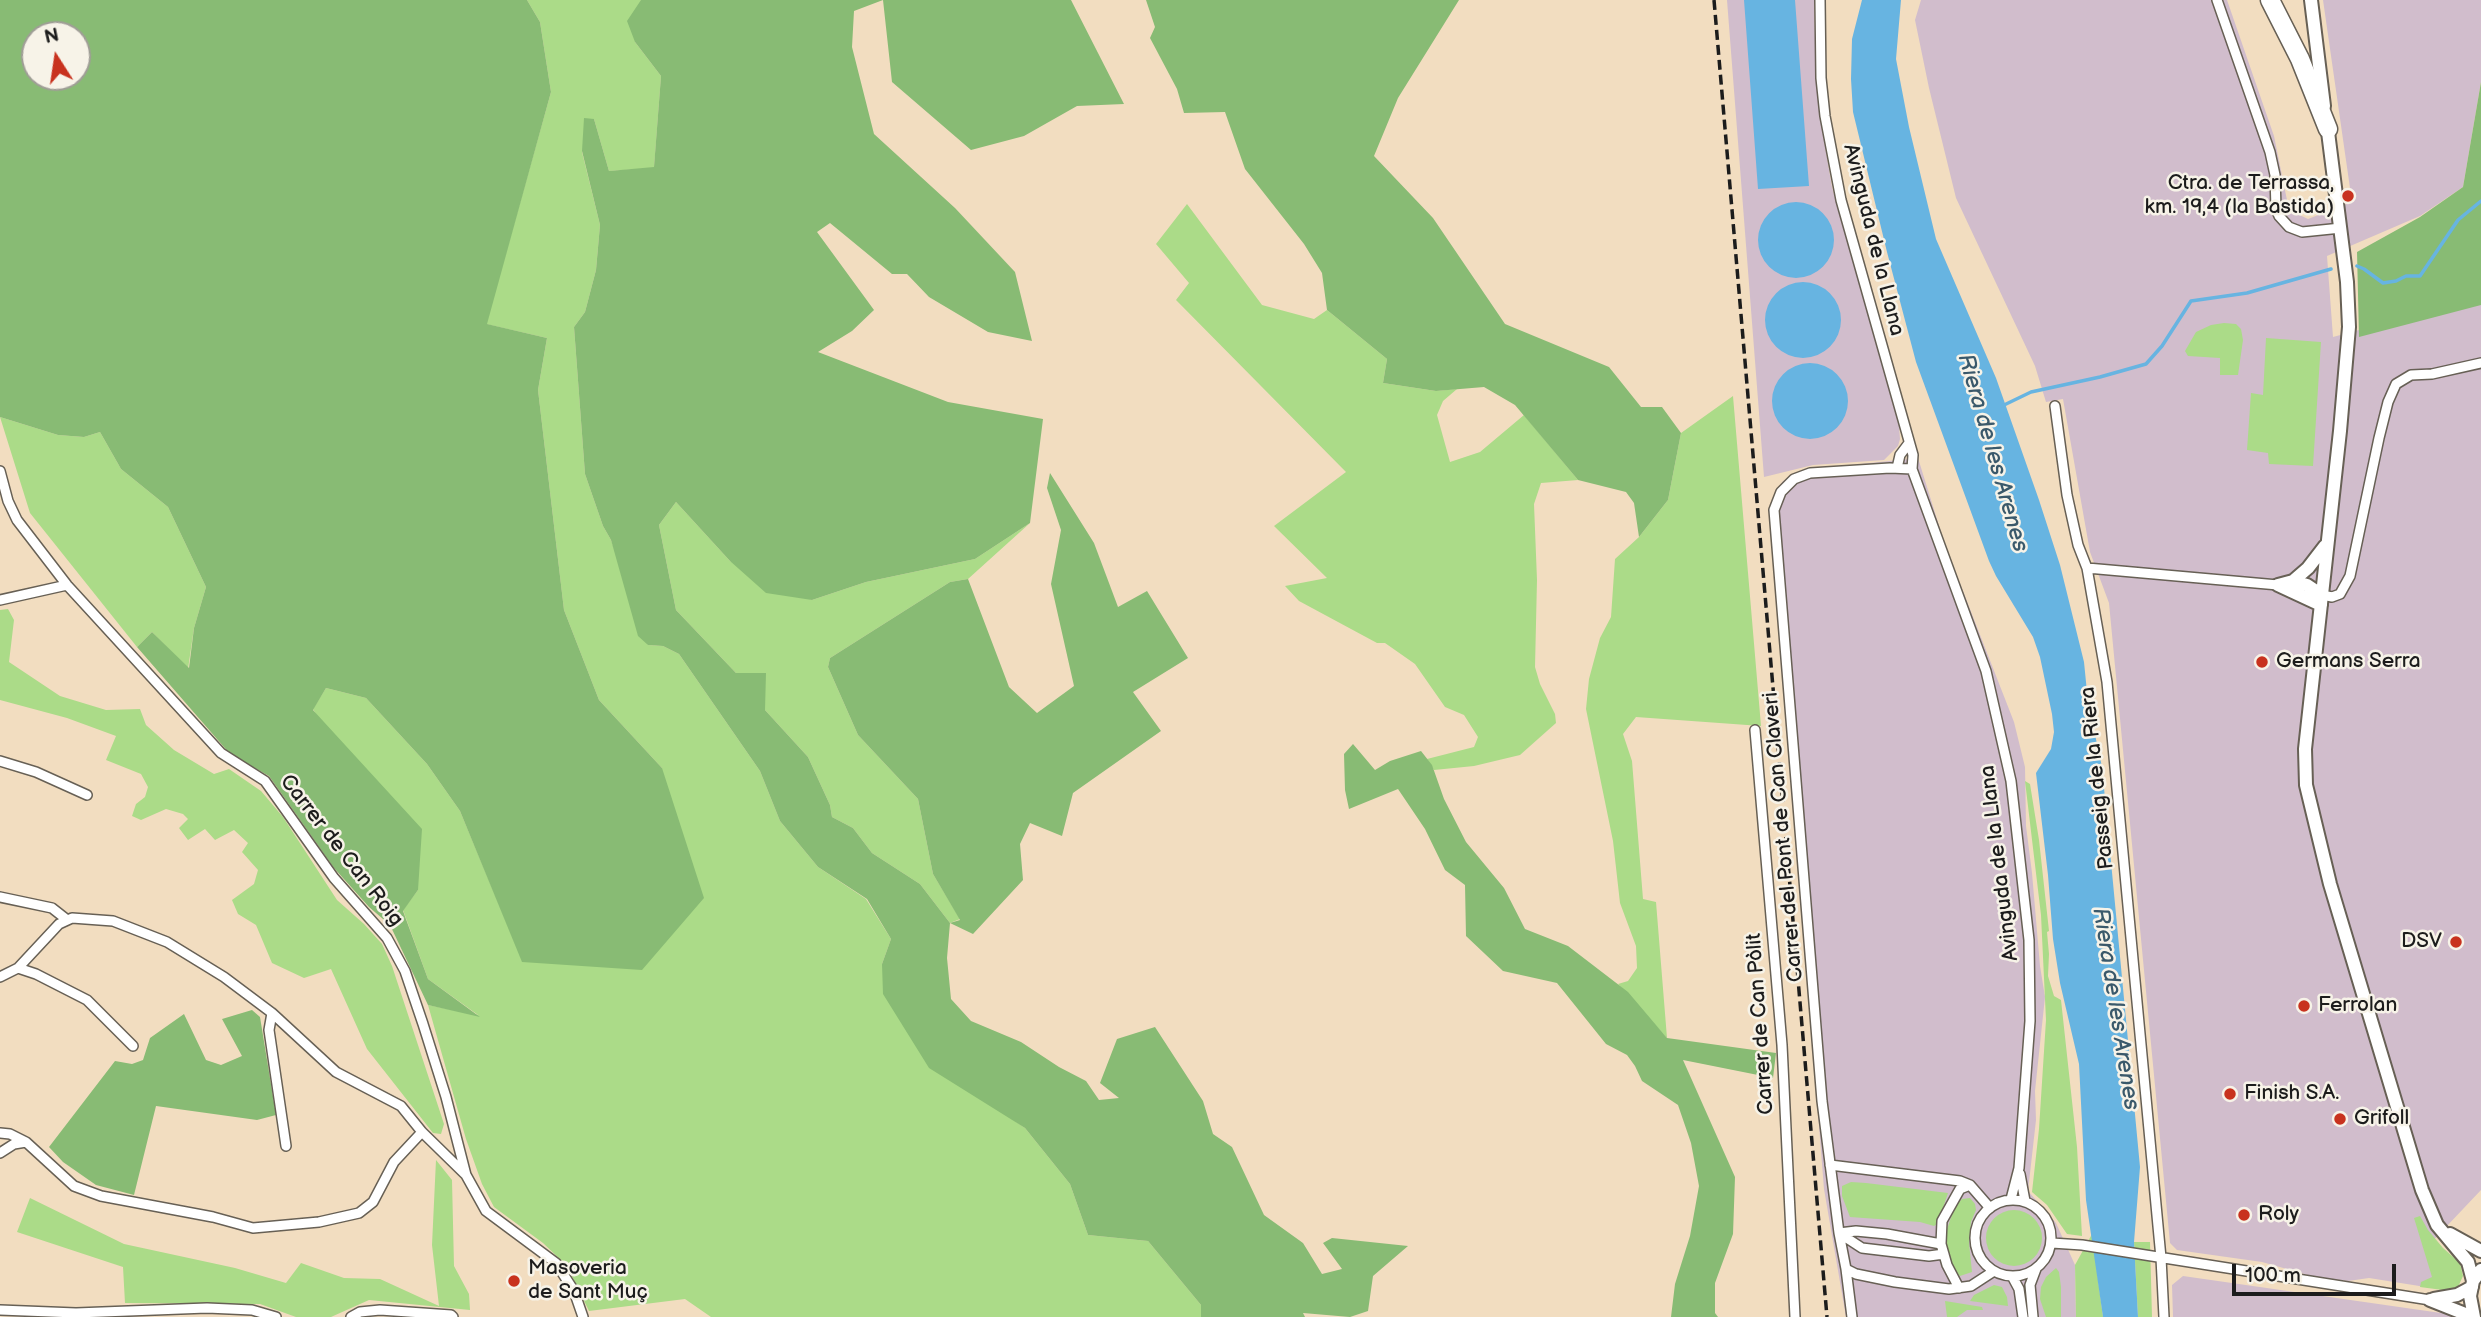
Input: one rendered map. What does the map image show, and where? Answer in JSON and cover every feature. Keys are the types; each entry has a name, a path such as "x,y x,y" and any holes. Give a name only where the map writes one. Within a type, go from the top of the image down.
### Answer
{"highway":[{"path":"2270,0 2296,50 2328,129"}],"main road":[{"path":"2311,0 2341,228 2347,282 2348,327 2340,431 2305,749 2308,799 2332,892 2422,1190 2432,1216 2468,1262 2475,1279 2470,1304 2474,1317"},
{"path":"2278,585 2294,581 2314,561 2327,542"},
{"path":"2294,581 2307,585 2321,600"},
{"path":"2278,585 2321,600"},
{"path":"2444,1231 2481,1251"},
{"path":"2430,1300 2457,1295 2475,1279"},
{"path":"2430,1300 2474,1317"}],"street":[{"name":"Avinguda de la Llana","path":"1820,0 1821,78 1832,164 1840,200 1913,455 1912,469 1986,671 2011,781 2029,940 2030,1021 2019,1168 2011,1199"},
{"path":"2217,0 2270,152 2279,216 2289,227 2302,232 2341,228"},
{"path":"2321,600 2340,594 2350,576 2379,438 2388,402 2396,384 2411,375 2432,374 2481,363"},
{"name":"Passeig de la Riera","path":"2056,406 2067,495 2078,545 2087,568 2107,681 2161,1258 2164,1317"},
{"path":"1897,468 1900,455 1909,443"},
{"name":"Carrer del Pont de Can Claveri","path":"1852,1317 1822,1101 1774,510 1781,492 1794,480 1810,473 1912,469"},
{"name":"Carrer de Can Roig","path":"0,471 8,501 17,520 67,585 221,753 265,781 334,878 387,938 405,971 446,1097 468,1180"},
{"path":"2087,568 2278,585"},
{"path":"0,600 67,585"},
{"name":"Carrer de Can Pòlit","path":"1755,730 1782,1045 1795,1317"},
{"path":"0,761 36,772 87,795"},
{"path":"0,897 52,908 66,919"},
{"path":"0,976 18,968 41,941 66,919 80,917 113,921 167,942 223,977 272,1013 336,1072 401,1106 468,1180 486,1211 556,1263 574,1291 583,1317"},
{"path":"18,968 36,974 87,1000 132,1046"},
{"path":"272,1013 269,1030 286,1146"},
{"path":"0,1133 10,1134 26,1142 74,1186 92,1193 213,1217 253,1228 318,1223 359,1213 373,1202 394,1162 422,1132"},
{"path":"0,1153 14,1144 26,1142"},
{"path":"1830,1165 1960,1181 1970,1185 1990,1208"},
{"name":"Avinguda de la Llana","path":"2019,1168 2025,1201"},
{"path":"1959,1288 1947,1265 1943,1249 1942,1221 1960,1189 1970,1185"},
{"path":"2011,1199 2025,1201 2037,1207 2046,1217 2051,1229 2052,1243 2045,1260 2036,1269 2025,1274 2012,1276 1994,1271 1981,1258 1975,1236 1981,1216 1996,1203 2011,1199"},
{"path":"1839,1233 1856,1231 1926,1240 1943,1249"},
{"path":"1839,1233 1862,1248 1929,1256 1943,1249"},
{"path":"2052,1243 2082,1245 2430,1300"},
{"path":"1846,1269 1856,1274 1895,1282 1949,1289 1971,1286 1994,1271"},
{"path":"2033,1317 2030,1285 2036,1269"},
{"path":"2012,1276 2019,1289 2023,1317"},
{"path":"0,1310 76,1313 207,1308 252,1310 276,1317"},
{"path":"351,1317 360,1312 380,1310 453,1317"}],"shaded area":[{"path":"1727,0 1814,0 1816,74 1832,187 1899,426 1898,446 1884,460 1813,465 1764,477"},
{"path":"1921,0 2227,0 2274,136 2289,210 2308,219 2352,202 2323,0 2481,0 2481,82 2463,187 2420,216 2327,256 2333,337 2481,297 2481,1190 2428,1246 2436,1272 2432,1288 2369,1278 2348,1281 2315,1277 2262,1262 2177,1250 2170,1243 2109,603 2090,552 2063,399 2046,402 2035,366 1956,198 1915,20"},
{"path":"1918,458 1945,545 2014,722 2025,767 2026,826 2045,997 2028,1191 2056,1223 2075,1265 2076,1317 1846,1317 1824,1189 1770,507 1783,481 1800,475 1823,468"},
{"path":"2183,1276 2448,1314 2452,1317 2173,1317 2172,1285"}],"green space":[{"path":"0,0 527,0 540,22 551,92 487,324 547,338 538,390 564,610 599,700 662,768 704,898 642,970 522,962 460,811 427,764 366,698 326,688 313,710 422,829 418,890 403,911 428,979 480,1017 428,1005 390,925 369,907 334,868 269,776 230,754 137,647 152,632 189,668 194,628 206,587 168,507 121,469 100,432 84,437 58,435 0,417"},
{"path":"527,0 641,0 635,42 661,76 654,168 609,171 594,119 582,152 600,225 596,270 585,312 574,327 585,474 648,645 663,646 679,654 760,771 780,821 818,867 866,899 891,939 882,964 996,1108 1025,1128 1070,1184 1088,1235 1148,1241 1201,1305 1201,1317 711,1317 685,1299 589,1311 567,1266 543,1243 494,1207 482,1184 466,1139 428,1005 478,1015 428,979 403,910 418,890 313,709 326,688 366,698 427,764 460,811 523,962 662,768 599,700 564,610 538,390 547,338 486,324 551,92 540,22"},
{"path":"641,0 883,0 854,11 852,47 874,134 955,208 1015,272 1032,341 988,332 929,297 907,274 892,274 830,223 817,232 874,310 852,331 818,352 948,402 1043,419 1030,523 975,559 866,582 812,600 766,593 730,561 676,502 659,525 676,610 736,673 766,673 765,710 808,757 830,805 832,817 853,828 872,853 920,884 950,923 947,958 951,999 971,1021 1021,1042 1086,1081 1099,1100 1119,1098 1100,1083 1117,1039 1155,1027 1203,1101 1213,1134 1232,1147 1264,1215 1303,1243 1322,1274 1342,1269 1323,1243 1332,1238 1408,1246 1373,1276 1368,1311 1350,1317 1303,1313 1305,1317 1201,1317 1201,1305 1148,1241 1088,1235 1070,1184 1025,1128 929,1068 883,994 882,964 891,939 867,899 818,867 780,821 760,771 679,654 663,646 648,645 638,636 611,540 603,526 585,474 574,327 585,312 596,270 600,225 582,151 584,118 594,119 609,171 654,167 661,76 635,42 627,21"},
{"path":"883,0 1071,0 1124,104 1077,106 1024,136 971,150 892,82"},
{"path":"1146,0 1459,0 1398,98 1374,156 1433,218 1505,324 1609,367 1641,407 1662,407 1681,433 1668,500 1639,537 1634,503 1626,492 1578,480 1515,405 1484,387 1436,391 1383,383 1387,359 1327,310 1322,273 1304,244 1245,169 1225,112 1184,113 1177,89 1150,38 1155,27"},
{"path":"2481,82 2481,305 2359,337 2357,252 2420,217 2463,187"},
{"path":"1187,204 1262,305 1314,319 1327,310 1387,359 1383,383 1436,391 1457,389 1443,401 1437,415 1450,462 1480,452 1524,415 1578,480 1541,483 1534,504 1537,580 1535,667 1555,714 1556,723 1520,755 1474,766 1434,770 1427,759 1474,747 1478,737 1464,715 1445,707 1415,664 1385,643 1377,643 1299,601 1285,586 1327,578 1274,526 1346,472 1176,300 1189,283 1156,244"},
{"path":"2224,323 2236,324 2241,329 2243,340 2238,375 2220,375 2220,358 2188,356 2185,351 2196,332"},
{"path":"2266,338 2321,342 2313,466 2269,464 2268,453 2247,450 2251,393 2263,395"},
{"path":"1733,396 1761,726 1636,717 1623,734 1632,761 1643,899 1656,902 1667,1038 1618,984 1628,981 1637,968 1636,946 1620,903 1613,841 1586,709 1589,679 1600,638 1611,617 1615,559 1639,537 1668,500 1681,433"},
{"path":"0,417 58,435 84,437 100,432 121,469 168,507 206,587 194,628 188,669 152,632 137,647 30,513"},
{"path":"1050,473 1094,543 1118,607 1147,591 1188,658 1133,692 1161,731 1073,793 1062,836 1030,823 1020,844 1023,880 973,934 950,923 960,920 933,874 918,799 858,735 828,667 830,658 950,582 968,579 1009,687 1037,713 1074,686 1051,584 1061,530 1047,488"},
{"path":"676,502 730,561 812,600 866,582 975,559 1030,523 968,579 950,582 830,658 828,667 858,735 918,799 933,874 960,919 950,923 920,884 872,853 853,828 832,817 830,805 808,757 736,673 676,610 659,525"},
{"path":"8,609 14,620 9,662 60,696 106,710 140,709 146,725 174,750 214,774 229,769 261,791 283,817 337,900 382,944 392,966 444,1124 441,1134 433,1133 367,1049 331,969 304,978 272,963 256,925 238,914 232,900 254,884 258,870 242,852 248,843 234,830 215,840 205,829 188,840 179,828 188,819 183,814 166,809 141,820 132,816 136,804 145,797 148,787 141,774 106,760 116,736 67,718 0,700 0,610"},
{"path":"1353,744 1375,770 1390,761 1421,751 1432,765 1444,799 1466,842 1504,888 1525,929 1568,946 1628,992 1667,1038 1776,1053 1773,1078 1683,1060 1735,1177 1733,1234 1715,1283 1715,1313 1718,1317 1671,1317 1675,1284 1690,1236 1699,1186 1691,1143 1678,1105 1642,1081 1627,1055 1606,1044 1557,983 1503,971 1466,936 1465,885 1445,870 1425,829 1398,789 1349,809 1345,790 1344,754"},
{"path":"2025,781 2030,784 2039,840 2049,931 2048,976 2054,996 2061,1000 2077,1147 2082,1236 2067,1234 2047,1205 2032,1192 2046,1020 2041,915"},
{"path":"252,1010 260,1017 276,1115 257,1120 156,1106 134,1195 96,1185 63,1162 49,1147 115,1061 132,1064 143,1060 150,1038 184,1014 206,1060 221,1065 242,1056 222,1019"},
{"path":"436,1160 452,1180 454,1266 469,1294 470,1310 369,1300 331,1317 296,1317 260,1304 125,1303 123,1267 17,1232 30,1198 124,1244 235,1268 286,1283 301,1263 344,1278 380,1279 439,1306 432,1245"},
{"path":"1851,1182 1948,1193 1938,1223 1934,1226 1920,1222 1850,1217 1842,1196 1842,1186"},
{"path":"1970,1198 1976,1210 1971,1222 1969,1243 1972,1272 1960,1276 1954,1271 1947,1253 1946,1232 1955,1206 1962,1199"},
{"path":"2014,1210 2025,1212 2034,1218 2040,1227 2040,1249 2034,1258 2025,1264 2014,1266 2003,1264 1994,1258 1988,1249 1986,1238 1988,1227 1994,1218 2003,1212"},
{"path":"2420,1216 2443,1248 2460,1263 2463,1276 2458,1287 2450,1291 2420,1287 2421,1282 2432,1277 2414,1218"},
{"path":"2092,1234 2103,1317 2076,1317 2075,1265"},
{"path":"2134,1242 2150,1242 2152,1317 2138,1317"},
{"path":"2056,1268 2061,1287 2061,1317 2046,1317 2040,1299 2041,1287 2046,1277"},
{"path":"1994,1285 2002,1287 2008,1306 1970,1301 1974,1295"},
{"path":"1945,1301 1982,1307 1983,1310 1967,1310 1957,1317 1947,1317"}],"water":[{"path":"1744,0 1795,0 1809,186 1758,189"},
{"name":"Riera de les Arenes","path":"1862,0 1901,0 1896,59 1936,239 1996,378 2039,500 2060,565 2084,662 2088,702 2102,767 2140,1167 2134,1242 2138,1317 2103,1317 2086,1200 2079,1064 2060,983 2053,939 2036,773 2051,749 2054,732 2052,714 2033,637 1989,561 1916,362 1853,112 1852,39"},
{"path":"1796,202 1810,205 1823,213 1831,226 1834,240 1831,254 1823,267 1810,275 1796,278 1782,275 1769,267 1761,254 1758,240 1761,226 1769,213 1782,205"},
{"path":"1803,282 1817,285 1830,293 1838,306 1841,320 1838,334 1830,347 1817,355 1803,358 1789,355 1776,347 1768,334 1765,320 1768,306 1776,293 1789,285"},
{"path":"1810,363 1824,366 1837,374 1845,387 1848,401 1845,415 1837,428 1824,436 1810,439 1796,436 1783,428 1775,415 1772,401 1775,387 1783,374 1796,366"}],"waterway":[{"path":"2357,266 2383,283 2406,276 2420,276 2458,220 2481,201"},
{"name":"Riera de les Arenes","path":"2002,406 2031,392 2146,364 2162,346 2191,301 2247,293 2331,269"}],"railway":[{"path":"1714,0 1827,1317"}],"place":[{"name":"Ctra. de Terrassa, km. 19,4 (la Bastida)","path":"2348,196"},
{"name":"Germans Serra","path":"2262,662"},
{"name":"DSV","path":"2456,942"},
{"name":"Ferrolan","path":"2304,1006"},
{"name":"Finish S.A.","path":"2230,1094"},
{"name":"Grifoll","path":"2340,1119"},
{"name":"Roly","path":"2244,1215"},
{"name":"Masoveria de Sant Muç","path":"514,1281"}]}
